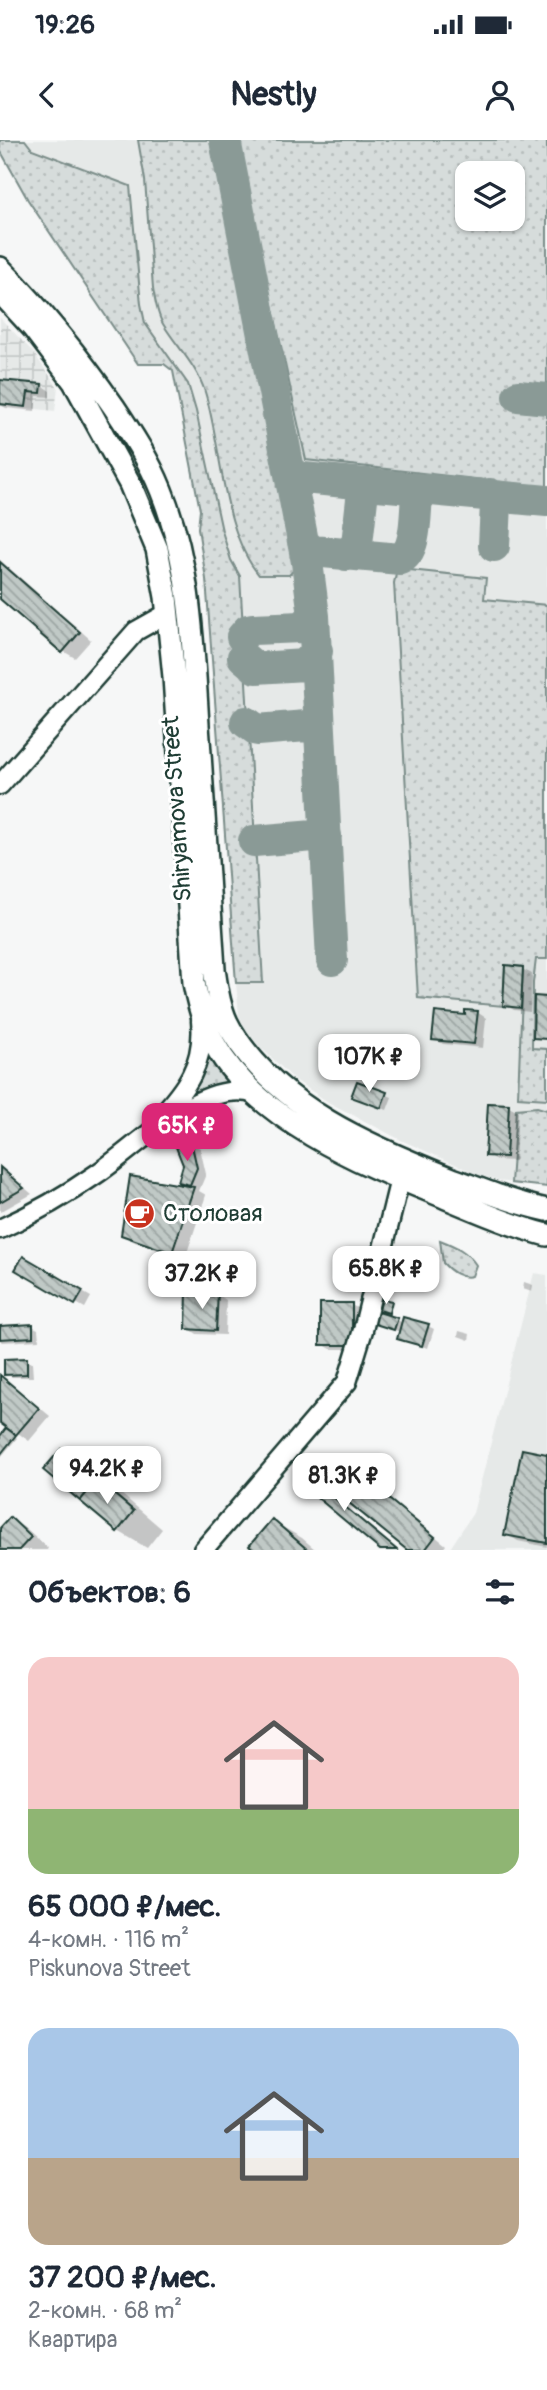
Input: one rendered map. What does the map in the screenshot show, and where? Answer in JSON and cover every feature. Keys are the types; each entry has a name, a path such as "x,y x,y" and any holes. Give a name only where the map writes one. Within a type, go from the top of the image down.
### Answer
{"main road":[{"name":"Shiryamova Street","path":"0,268 60,331 114,408 145,456 164,498 178,539 187,586 214,969 217,992 230,1028 244,1049 284,1090 343,1129 439,1173 520,1203 547,1210"},
{"name":"Shiryamova Street","path":"0,292 74,382 100,426 157,549 168,613 192,957 201,1014 217,1049 255,1094 309,1133 400,1178 510,1224 547,1235"},
{"path":"100,426 115,441 127,436 114,408"},
{"path":"141,512 139,499 147,489 158,489 164,498"}],"street":[{"path":"0,785 136,631 168,613"},
{"path":"96,1174 157,1119 181,1093 200,1055 203,1043 201,1014"},
{"path":"0,1229 96,1174 196,1102 232,1090 255,1094"},
{"path":"203,1550 347,1382 363,1330 400,1178"}],"shaded area":[{"path":"0,140 547,140 547,1187 498,1181 477,1174 401,1140 328,1102 295,1080 259,1046 245,1028 239,1015 234,962 206,579 198,528 200,510 173,371 164,364 138,364 28,200 0,150"},
{"path":"0,140 25,140 32,149 130,186 145,323 188,384 222,531 231,560 240,576 263,983 236,983 206,579 198,528 200,510 173,371 164,364 138,364 28,200 0,150"},
{"path":"138,140 210,140 297,567 289,575 259,575 247,557 230,512 205,392 197,374 159,316 153,288 145,180"},
{"path":"236,140 547,140 547,389 509,385 507,405 547,410 547,487 306,460"},
{"path":"0,318 32,351 58,387 55,411 0,405"},
{"path":"400,569 486,578 484,599 547,605 547,959 536,959 532,1048 547,1049 547,1099 518,1097 523,967 505,965 503,1006 418,998 394,583 396,573"},
{"path":"209,1052 232,1084 188,1098"},
{"path":"537,1107 547,1110 547,1187 511,1183 516,1109"},
{"path":"440,1240 469,1256 476,1265 472,1276 456,1274 443,1263"},
{"path":"534,1273 547,1275 547,1550 449,1550 473,1513"}],"building":[{"path":"0,380 42,384 41,393 28,392 26,407 0,404"},
{"path":"0,562 80,632 62,653 0,599"},
{"path":"505,965 523,967 521,1008 503,1006"},
{"path":"534,996 547,997 547,1039 533,1038"},
{"path":"465,1010 478,1011 474,1044 432,1040 435,1012 465,1015"},
{"path":"351,1041 387,1054 380,1074 355,1065 359,1055 347,1051"},
{"path":"357,1081 387,1092 381,1108 351,1097"},
{"path":"488,1103 509,1104 506,1157 485,1156"},
{"path":"191,1141 197,1168 190,1185 178,1182 183,1165 176,1147"},
{"path":"0,1167 24,1188 0,1202"},
{"path":"130,1176 194,1187 172,1253 121,1235"},
{"path":"23,1256 83,1291 75,1305 15,1270"},
{"path":"187,1291 218,1292 216,1331 186,1329"},
{"path":"382,1299 392,1301 389,1313 379,1310"},
{"path":"320,1303 352,1303 352,1345 320,1345"},
{"path":"375,1311 398,1318 394,1330 372,1323"},
{"path":"403,1317 429,1324 422,1346 397,1339"},
{"path":"33,1324 33,1337 0,1339 0,1326"},
{"path":"27,1358 27,1374 4,1375 4,1359"},
{"path":"0,1375 39,1408 16,1435 0,1423"},
{"path":"6,1428 16,1435 0,1455 0,1436"},
{"path":"61,1449 97,1480 80,1501 43,1470"},
{"path":"522,1449 547,1454 547,1543 504,1535"},
{"path":"302,1471 397,1550 380,1550 295,1479"},
{"path":"356,1472 435,1537 425,1550 407,1550 338,1494"},
{"path":"97,1480 134,1511 117,1532 80,1501"},
{"path":"10,1517 31,1537 19,1550 0,1550 0,1528"},
{"path":"272,1519 308,1550 253,1550 249,1546"}],"taxiway":[{"path":"225,140 307,562 314,616 332,960"},
{"path":"518,396 547,399"},
{"path":"289,468 296,476 303,478 547,501"},
{"path":"346,555 357,544 363,490 369,484"},
{"path":"303,542 312,551 400,559 410,549 417,496 427,489"},
{"path":"489,494 496,503 494,546"},
{"path":"242,637 248,630 253,629 302,627 314,616"},
{"path":"243,657 256,668 305,665 317,651"},
{"path":"246,722 257,730 319,725"},
{"path":"254,841 326,835"}],"place":[{"name":"Столовая","path":"140,1213"}]}
